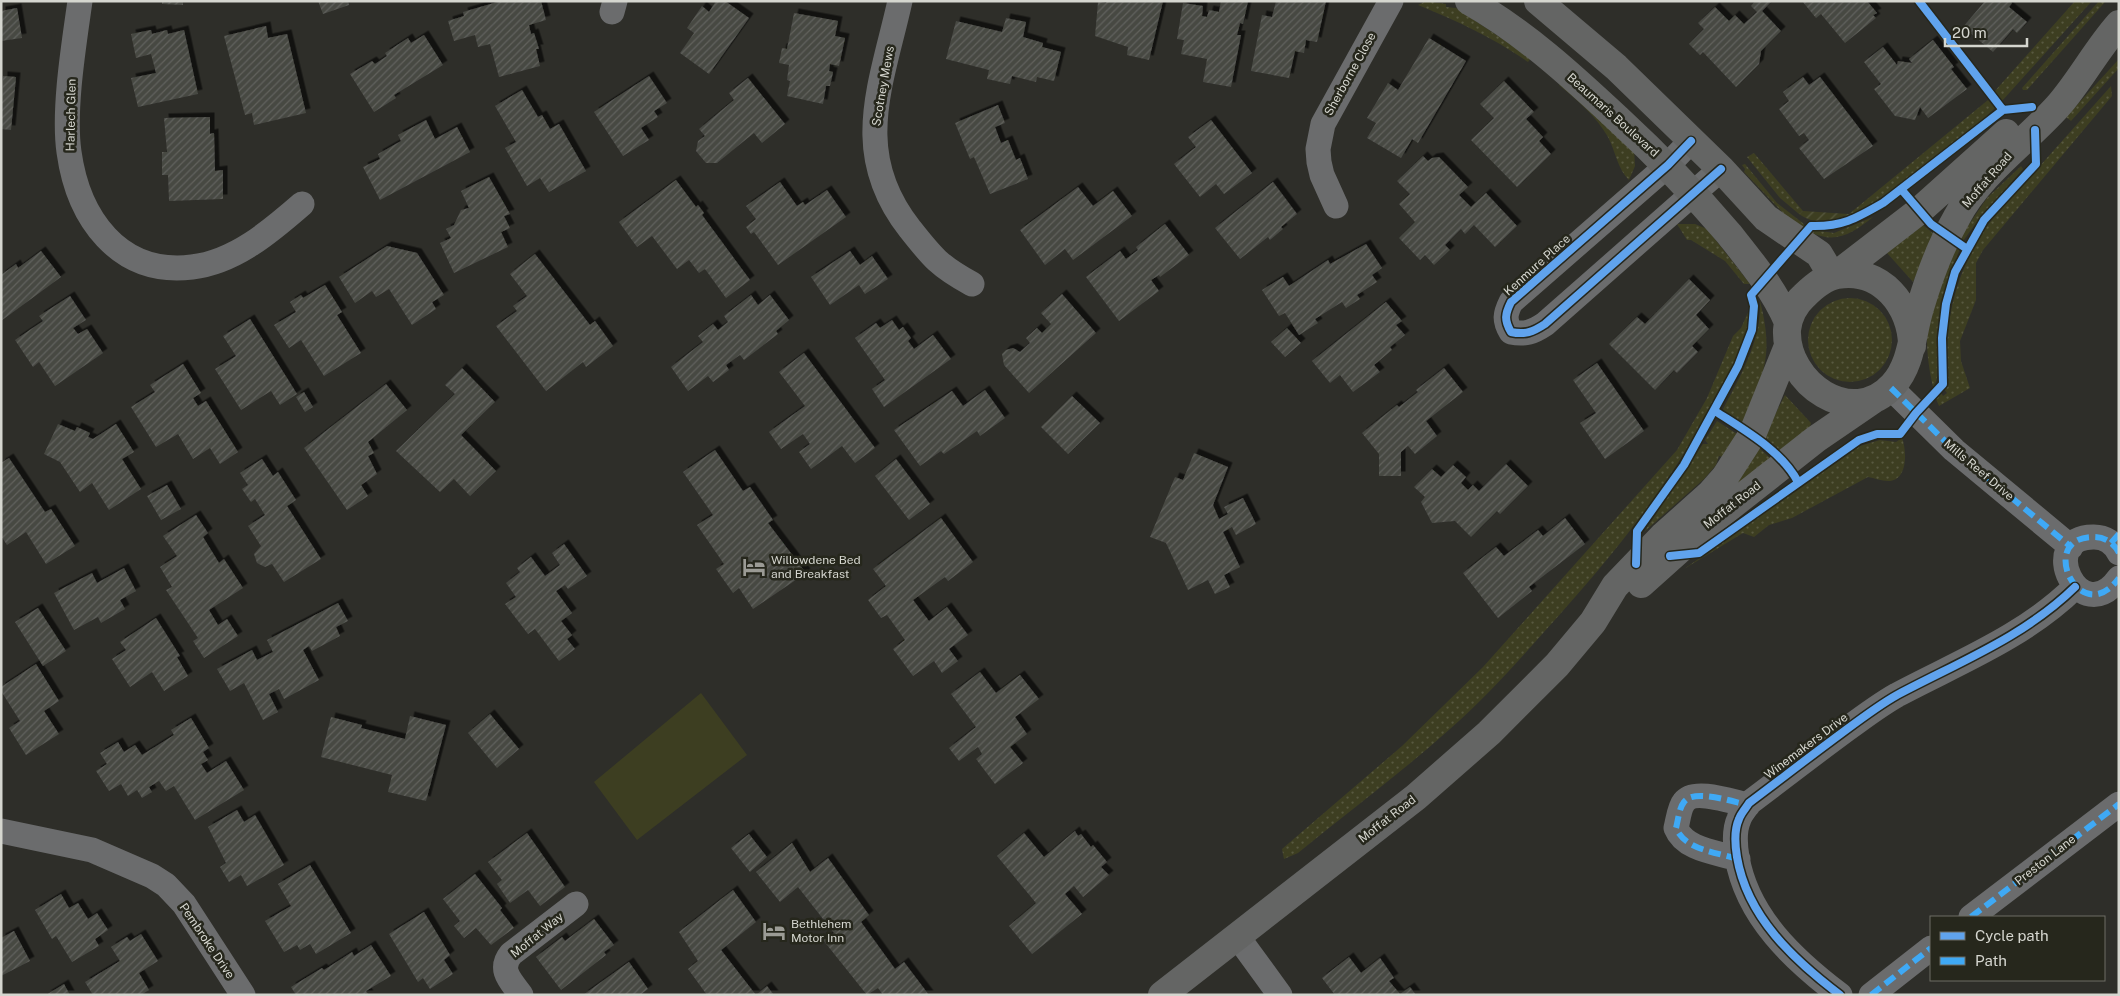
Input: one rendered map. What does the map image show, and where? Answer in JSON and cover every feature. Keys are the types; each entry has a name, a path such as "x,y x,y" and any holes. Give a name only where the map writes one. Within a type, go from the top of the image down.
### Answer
{"main road":[{"name":"Beaumaris Boulevard","path":"1469,1 1492,14 1586,89 1668,165 1694,193 1765,279 1788,334"},
{"path":"1538,1 1616,67 1721,169 1766,218 1818,254 1834,275"},
{"name":"Moffat Road","path":"1162,995 1416,797 1471,750 1557,665 1593,622 1615,586 1662,536 1710,494 1731,469 1752,436 1800,300 1919,211 2019,121 2063,74 2112,32"},
{"name":"Moffat Road","path":"1593,622 1629,597 1670,556 1708,524 1816,439 1885,392 1904,367 1912,346 1924,293 1958,214 1996,167 2059,105 2112,32"},
{"name":"Moffat Road","path":"1834,275 1863,276 1882,284 1908,316 1911,326 1912,346"},
{"path":"1788,334 1794,363 1800,374 1808,383 1827,396 1837,401 1857,402 1885,392"}],"street":[{"name":"Harlech Glen","path":"80,1 68,109 68,150 74,179 84,207 100,232 112,244 126,255 145,262 192,267 225,257 254,243 302,204"},
{"name":"Scotney Mews","path":"900,1 875,113 876,164 889,197 935,261 946,270 972,284"},
{"name":"Sherborne Close","path":"1336,206 1322,175 1319,162 1318,149 1323,124 1391,1"},
{"name":"Kenmure Place","path":"1691,141 1668,165 1511,302 1506,312 1505,323 1511,332 1528,333 1545,324 1721,169"},
{"name":"Mills Reef Drive","path":"1885,392 2071,547"},
{"path":"2116,543 2105,539 2083,538 2071,547 2065,560 2065,568 2066,575 2075,587 2089,593 2103,592 2117,583"},
{"name":"Winemakers Drive","path":"1840,995 1795,958 1770,929 1750,898 1739,870 1736,847 1739,818 1748,805 1869,713 1897,695 1969,661 2010,637 2056,606 2075,587"},
{"path":"1738,859 1688,844 1680,838 1676,828 1683,802 1692,796 1705,796 1748,805"},
{"name":"Preston Lane","path":"1972,916 2119,804"},
{"name":"Pembroke Drive","path":"1,831 92,850 152,876 166,886 184,904 243,995"},
{"name":"Moffat Way","path":"521,995 508,977 505,970 506,961 511,954 576,904"},
{"path":"1237,936 1280,995"},
{"path":"1871,995 1930,949"}],"green space":[{"path":"1426,1 1446,4 1446,7 1456,8 1531,58 1528,62 1475,30 1418,5"},
{"path":"2075,1 2092,1 2002,101 1994,92"},
{"path":"2099,1 2106,1 2027,90 2023,90 2022,88"},
{"path":"2119,59 2119,68 2071,121 2066,117"},
{"path":"1561,82 1634,150 1635,166 1629,180 1622,171 1603,129 1586,109 1559,85"},
{"path":"2111,86 2112,96 1983,250 1976,263 1976,300 1960,341 1961,361 1970,388 1939,406 1936,399 1941,393 1943,396 1947,393 1944,389 1948,383 1947,340 1954,298 1960,278 1978,240 1990,222"},
{"path":"1988,100 1995,108 1962,138 1854,216 1849,214"},
{"path":"1754,153 1803,211 1799,214 1780,198 1747,157"},
{"path":"1745,164 1777,203 1804,224 1804,229 1784,214 1744,172 1745,169 1742,165"},
{"path":"2021,166 2023,169 1979,219 1963,241 1961,236 1987,198"},
{"path":"1803,211 1854,216 1841,221 1819,222 1799,214"},
{"path":"1873,217 1852,232 1837,237 1821,236 1812,233 1813,230 1834,233"},
{"path":"1677,224 1695,224 1707,229 1750,284 1744,284 1725,261 1691,240 1687,240"},
{"path":"1923,225 1934,234 1913,282 1887,253"},
{"path":"1956,247 1960,249 1951,271 1940,316 1937,339 1938,371 1933,387 1927,347 1930,315 1940,284"},
{"path":"1842,298 1858,298 1874,305 1885,316 1892,332 1889,356 1880,370 1874,375 1858,382 1842,382 1826,375 1815,364 1808,348 1808,332 1815,316 1826,305"},
{"path":"1760,301 1766,336 1765,363 1762,376 1744,422 1741,422 1722,411 1754,344 1760,316"},
{"path":"1750,308 1744,340 1738,356 1724,386 1682,457 1627,534 1566,608 1463,718 1413,761 1298,853 1284,859 1282,849 1402,746 1483,667 1677,450 1707,398 1733,336 1741,328"},
{"path":"1785,395 1811,423 1809,430 1780,451 1764,436"},
{"path":"1717,421 1737,434 1723,457 1719,456 1716,465 1704,479 1644,532 1703,444 1708,444 1705,440"},
{"path":"1902,438 1905,450 1903,471 1895,480 1886,481 1868,477 1792,518 1769,525 1754,537 1743,533 1684,569 1860,446 1880,440 1896,442"},
{"path":"1759,448 1771,459 1738,487 1732,481"},
{"path":"701,693 747,755 637,840 594,782"}],"building":[{"path":"162,1 183,1 183,5 162,4"},
{"path":"318,1 348,1 349,5 323,14"},
{"path":"501,1 541,1 546,20 529,25 531,34 534,33 539,49 536,49 540,66 499,77 490,44 478,47 475,35 454,41 448,21 464,16 463,12"},
{"path":"716,1 725,1 749,18 709,74 680,53 694,33 687,28 702,6 709,12"},
{"path":"1107,1 1163,1 1149,60 1127,55 1128,47 1095,36 1098,2 1106,3"},
{"path":"1221,1 1248,1 1243,24 1240,23 1237,35 1241,35 1231,87 1203,82 1207,59 1181,54 1184,40 1177,39 1183,3 1203,6 1202,16 1207,17 1209,10 1219,12"},
{"path":"1276,1 1326,1 1317,42 1306,40 1304,53 1295,51 1289,78 1251,71 1262,15 1272,17"},
{"path":"1755,1 1772,1 1762,11 1781,31 1761,51 1759,64 1736,87 1703,52 1700,55 1689,44 1704,29 1698,23 1715,7 1729,21 1735,15 1744,24 1757,12 1751,6"},
{"path":"1802,1 1867,1 1877,13 1873,15 1876,18 1845,43 1821,14 1816,18"},
{"path":"1985,1 2010,1 2012,3 2009,7 2027,22 2017,33 2013,29 1993,52 1963,27"},
{"path":"17,8 22,38 1,41 1,11"},
{"path":"794,13 838,21 835,36 845,38 839,66 830,64 829,71 833,72 830,86 826,86 823,104 787,96 790,81 787,80 789,65 779,63 782,48 787,49"},
{"path":"1006,18 1026,22 1023,37 1043,43 1042,47 1061,52 1054,81 1037,77 1036,82 1012,76 1010,84 987,79 989,70 946,59 956,21 1002,32"},
{"path":"266,26 268,38 287,34 306,113 254,125 252,113 245,115 224,36"},
{"path":"151,30 152,34 167,30 168,34 184,30 198,94 138,107 131,78 156,73 151,54 136,58 131,34"},
{"path":"424,35 443,65 394,95 396,98 374,112 350,74 372,61 375,64 387,56 385,53 408,38 411,43"},
{"path":"1429,38 1466,61 1418,143 1412,139 1401,158 1367,138 1376,123 1367,118 1388,83 1398,90"},
{"path":"1933,40 1954,67 1951,69 1967,89 1928,118 1920,107 1915,120 1895,116 1874,89 1881,84 1864,62 1883,47 1897,65 1898,61 1912,63 1909,59"},
{"path":"3,76 16,77 11,130 1,129"},
{"path":"649,76 667,103 654,111 658,117 641,128 649,140 623,156 594,112"},
{"path":"1803,77 1809,85 1820,77 1873,146 1824,179 1799,148 1809,140 1804,133 1799,136 1779,109 1789,101 1783,92"},
{"path":"748,78 785,124 762,143 754,133 717,163 706,163 696,151 698,141 705,136 699,129 734,100 729,93"},
{"path":"1504,81 1534,112 1526,119 1543,137 1539,141 1551,154 1517,187 1471,140 1494,118 1480,104"},
{"path":"522,90 538,117 542,115 550,129 559,124 586,171 549,192 540,178 527,186 505,148 516,142 495,106"},
{"path":"998,105 1005,123 995,127 1001,143 1008,140 1016,160 1020,158 1028,179 990,194 974,157 970,159 955,123"},
{"path":"210,117 210,134 214,133 215,171 223,170 223,199 169,201 168,175 162,175 162,152 167,152 164,118"},
{"path":"426,120 435,139 457,127 470,152 380,200 363,167 380,159 378,154 401,141 398,135"},
{"path":"1211,120 1252,173 1224,194 1216,184 1200,197 1174,164 1196,147 1188,137"},
{"path":"1423,156 1428,161 1439,157 1468,187 1459,195 1471,207 1486,193 1517,226 1495,247 1474,225 1465,234 1461,229 1445,245 1450,250 1434,265 1425,255 1420,260 1399,238 1415,222 1399,204 1410,194 1397,181"},
{"path":"489,177 510,214 504,216 510,228 501,232 508,247 454,273 440,243 451,238 446,229 454,225 461,210 469,208 461,191"},
{"path":"676,180 696,207 698,205 704,213 702,215 750,280 726,298 705,269 699,273 689,260 677,269 652,236 637,247 619,222"},
{"path":"780,182 797,206 803,202 805,205 827,190 846,217 778,265 754,232 751,234 746,227 756,219 746,206"},
{"path":"1273,182 1297,214 1281,227 1283,229 1270,240 1268,237 1240,259 1215,228"},
{"path":"1078,187 1093,206 1113,191 1132,216 1073,260 1065,249 1045,265 1020,230"},
{"path":"1165,224 1189,255 1160,277 1159,275 1151,280 1159,291 1119,321 1086,277 1120,251 1126,259 1138,250 1136,247"},
{"path":"1366,244 1382,268 1372,275 1377,282 1357,295 1360,299 1346,308 1342,302 1315,319 1318,323 1299,335 1285,313 1279,316 1262,290 1283,277 1289,286 1328,260 1330,264"},
{"path":"387,246 417,253 444,295 432,302 436,309 412,325 389,289 376,297 372,291 355,303 339,277"},
{"path":"41,251 61,277 1,321 1,275 16,264 18,268"},
{"path":"850,251 860,265 872,256 888,279 865,294 859,285 830,305 811,277"},
{"path":"535,254 590,325 595,321 613,346 586,367 583,362 546,391 496,326 517,311 513,306 527,296 510,274"},
{"path":"1689,279 1710,300 1696,315 1709,329 1692,346 1698,352 1677,373 1674,370 1655,390 1609,344 1637,317 1645,324"},
{"path":"325,285 342,312 337,315 361,353 324,376 301,340 289,348 274,325 296,312 290,302 301,295 303,298"},
{"path":"1062,294 1096,333 1029,393 1004,365 1002,354 1006,350 1013,348 1020,352 1030,343 1026,338 1037,328 1042,333 1051,324 1041,313"},
{"path":"751,295 758,305 770,295 789,320 776,331 778,334 744,360 740,355 726,365 729,370 713,382 708,376 688,391 671,367 703,342 698,336 713,324 718,330 728,322 724,316"},
{"path":"70,296 86,320 73,328 78,334 87,329 103,353 55,386 39,362 33,367 15,340 43,321 39,316"},
{"path":"1386,302 1402,321 1396,325 1405,335 1390,347 1392,350 1374,365 1380,372 1353,392 1340,375 1330,383 1312,361"},
{"path":"250,319 297,394 280,405 271,391 241,410 215,369 236,356 223,336"},
{"path":"892,320 899,330 903,327 911,338 908,341 914,349 933,335 951,359 884,407 872,389 885,380 855,338 876,323 880,328"},
{"path":"1287,328 1301,343 1285,357 1271,342"},
{"path":"804,353 875,448 855,463 842,446 811,469 799,452 810,444 803,434 781,449 769,432 805,406 779,372"},
{"path":"1597,363 1644,431 1605,459 1580,423 1596,413 1573,380"},
{"path":"183,364 201,393 193,398 198,406 206,401 238,452 220,464 210,448 193,459 178,434 156,447 131,407 155,392 150,385"},
{"path":"462,368 495,402 461,435 496,471 470,496 454,479 440,492 396,451 455,394 445,385"},
{"path":"1444,368 1463,392 1426,421 1437,436 1415,454 1408,446 1401,452 1401,476 1379,476 1379,454 1362,433 1397,405 1399,407 1418,392 1416,390"},
{"path":"386,384 407,410 368,442 374,453 368,456 377,474 361,485 368,496 347,510 304,448"},
{"path":"985,390 1005,418 980,436 977,431 944,454 941,451 920,466 894,430 952,391 963,406"},
{"path":"304,392 313,407 305,412 296,397"},
{"path":"1072,396 1100,423 1068,454 1041,427"},
{"path":"58,424 75,431 77,427 90,433 88,437 93,439 116,424 134,452 122,459 141,489 109,510 92,483 80,492 60,462 44,454"},
{"path":"715,450 743,491 750,487 773,520 768,523 806,573 753,609 739,588 733,593 716,569 724,564 697,525 713,515 683,472"},
{"path":"1194,453 1228,467 1213,505 1219,519 1228,514 1224,507 1243,498 1256,524 1236,535 1232,527 1223,532 1240,567 1224,575 1230,587 1215,594 1208,580 1188,590 1166,543 1150,537 1175,477 1183,480"},
{"path":"9,458 45,512 51,509 75,546 46,564 26,532 7,545 1,536 1,463"},
{"path":"262,459 273,476 278,472 296,500 287,506 321,559 284,582 272,564 265,567 257,563 254,554 261,546 248,526 265,515 255,499 251,502 242,489 248,485 240,473"},
{"path":"896,459 930,504 909,520 875,476"},
{"path":"1506,464 1528,486 1500,514 1497,511 1471,537 1455,521 1432,523 1421,502 1425,497 1414,487 1432,469 1441,477 1453,465 1466,477 1461,483 1468,490 1473,485 1479,491"},
{"path":"167,485 181,509 161,520 147,496"},
{"path":"196,515 208,533 203,537 219,563 224,559 243,588 209,610 218,625 227,619 238,636 204,658 193,641 198,638 166,590 172,587 160,567 177,556 163,536"},
{"path":"941,518 973,562 948,581 945,577 913,600 929,621 947,607 968,635 949,649 958,661 942,673 934,661 913,676 893,649 905,640 887,615 881,618 868,600 886,586 873,569"},
{"path":"1565,518 1585,544 1529,587 1532,591 1498,618 1463,573 1496,547 1504,556 1538,530 1543,536"},
{"path":"564,544 587,576 568,589 565,585 556,591 572,613 561,621 572,635 567,639 575,649 559,661 535,629 528,634 505,604 516,597 506,583 520,572 517,568 531,557 545,576 560,565 552,553"},
{"path":"124,568 136,591 120,600 125,609 101,623 98,617 74,630 54,593 92,573 97,583"},
{"path":"338,603 348,621 336,627 340,636 312,651 309,646 303,650 319,680 284,699 279,689 269,694 278,712 263,720 244,683 230,691 217,669 252,650 257,660 273,652 267,640"},
{"path":"38,608 66,651 43,666 15,622"},
{"path":"156,618 180,656 177,657 188,676 164,691 152,672 130,687 112,659 126,650 120,642"},
{"path":"36,664 59,701 44,711 59,734 26,755 9,728 20,721 1,691 1,687"},
{"path":"980,672 996,693 1020,675 1039,699 1015,717 1027,734 1010,747 1023,763 995,784 976,759 982,754 978,747 959,761 949,748 976,727 951,694"},
{"path":"490,714 519,749 497,768 468,733"},
{"path":"410,716 446,725 426,801 388,792 392,775 321,757 331,717 362,725 361,728 405,739"},
{"path":"191,718 209,748 203,752 208,760 201,764 207,773 226,761 244,790 195,820 174,786 166,791 159,781 149,787 152,792 142,798 137,790 128,796 121,784 109,791 96,771 107,764 100,753 118,742 124,752 135,745 142,755 174,735 171,730"},
{"path":"237,810 244,822 255,815 284,865 247,886 241,875 229,882 220,867 226,863 208,827"},
{"path":"1075,831 1078,836 1081,834 1091,847 1093,845 1107,862 1101,867 1109,875 1083,897 1074,886 1065,894 1082,914 1032,954 1009,926 1036,903 997,856 1024,833 1044,857"},
{"path":"527,833 565,887 540,906 528,890 510,903 497,884 502,880 488,862"},
{"path":"749,834 767,857 750,872 731,848"},
{"path":"792,843 810,872 828,858 869,915 861,922 895,969 904,962 929,995 883,995 878,988 867,995 823,940 834,933 798,887 780,902 756,872"},
{"path":"310,865 351,933 316,954 310,944 300,950 297,945 284,952 265,921 291,906 278,884"},
{"path":"475,874 502,908 500,910 514,928 491,945 476,928 464,938 454,926 460,921 443,899"},
{"path":"733,890 756,922 721,950 756,995 707,995 688,969 698,961 679,932"},
{"path":"61,894 69,908 78,903 88,919 97,913 108,930 95,939 99,946 72,962 56,936 52,939 35,910"},
{"path":"424,912 450,955 444,960 453,974 430,989 423,978 418,982 389,934"},
{"path":"594,919 614,945 604,952 606,955 561,990 536,957 562,937 565,941"},
{"path":"14,931 30,961 1,976 1,938"},
{"path":"141,934 158,961 139,973 149,990 141,995 93,995 85,982 120,961 111,947 127,937 130,941"},
{"path":"371,945 391,976 366,991 369,995 296,995 291,987 322,968 324,970 352,952 354,956"},
{"path":"1349,957 1361,973 1380,958 1394,978 1389,981 1400,994 1410,987 1416,995 1335,995 1322,978"},
{"path":"629,962 648,989 640,995 583,995"},
{"path":"64,984 70,995 46,995"},
{"path":"767,986 774,995 756,995"}],"marked path":[{"path":"1891,388 1954,450 2071,547"},
{"path":"2111,543 2119,534"},
{"path":"2119,553 2109,541 2094,537 2077,541 2068,551 2066,564 2070,577 2078,588 2090,594 2104,592 2119,578"},
{"path":"1738,859 1694,846 1686,841 1676,828 1681,808 1689,798 1696,796 1714,797 1748,805"},
{"path":"1972,916 2119,804"},
{"path":"1871,995 1930,949"}],"cycle path":[{"path":"1919,1 2003,110"},
{"path":"1636,564 1637,531 1684,465 1738,366 1752,330 1754,306 1751,295 1811,226 1841,223 1865,213 1883,203 2003,110 2032,107"},
{"path":"1670,556 1699,553 1859,440 1877,434 1900,434 1916,413 1943,384 1942,338 1946,304 1955,272 1984,220 2036,164 2035,130"},
{"path":"1691,141 1668,165 1511,302 1506,317 1511,332 1529,332 1545,324 1721,169"},
{"path":"1901,189 1931,224 1967,249"},
{"path":"1715,411 1750,433 1772,450 1791,471 1798,482"},
{"path":"1840,995 1790,952 1762,918 1751,899 1742,879 1736,852 1737,823 1741,815 1749,803 1872,711 1897,695 1967,660 2013,634 2055,605 2075,587"}],"place":[{"name":"Willowdene Bed and Breakfast","path":"754,567"},
{"name":"Bethlehem Motor Inn","path":"774,931"}]}
